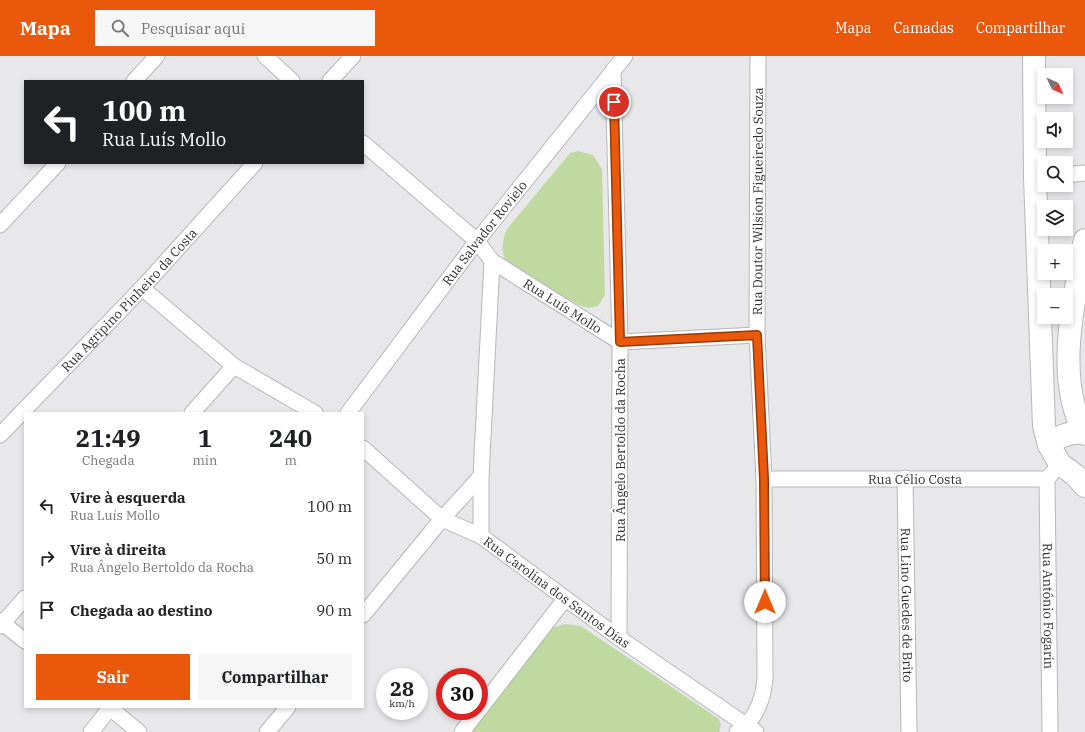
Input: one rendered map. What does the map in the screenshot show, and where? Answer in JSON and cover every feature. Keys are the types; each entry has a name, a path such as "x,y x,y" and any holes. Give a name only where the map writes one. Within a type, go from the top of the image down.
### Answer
{"street":[{"path":"135,80 157,56"},
{"path":"265,56 291,80"},
{"path":"331,80 353,56"},
{"name":"Rua Salvador Rovielo","path":"349,412 477,241 625,56"},
{"name":"Rua Doutor Wilsion Figueiredo Souza","path":"747,730 760,704 765,679 764,479 757,335 758,56"},
{"path":"1034,56 1038,156"},
{"name":"Rua Ângelo Bertoldo da Rocha","path":"614,70 620,342 619,638"},
{"name":"Rua Luís Mollo","path":"364,144 477,241 492,261 620,342"},
{"path":"0,225 57,164"},
{"name":"Rua Agripino Pinheiro da Costa","path":"0,435 142,288 254,164"},
{"path":"1073,174 1085,173"},
{"path":"1039,192 1044,426 1049,445 1070,475"},
{"path":"1049,445 1054,440 1068,434 1085,434 1071,399 1067,371 1074,299 1085,240"},
{"path":"481,536 481,476 492,261"},
{"path":"142,288 234,366 313,412"},
{"path":"620,342 757,335"},
{"path":"193,412 234,366"},
{"name":"Rua Carolina dos Santos Dias","path":"364,449 442,519 481,536 747,730"},
{"name":"Rua Célio Costa","path":"764,479 1070,475"},
{"name":"Rua Antônio Fogarin","path":"1050,732 1070,475"},
{"path":"364,614 442,519 481,476"},
{"name":"Rua Lino Guedes de Brito","path":"905,478 909,732"},
{"path":"488,698 564,598"},
{"path":"24,599 1,623 24,640"},
{"path":"92,732 109,708"},
{"path":"111,708 139,732"},
{"path":"267,732 287,708"},
{"path":"462,732 471,720"}],"green space":[{"path":"578,151 593,155 602,169 605,295 598,306 588,308 581,306 507,265 502,247 507,229 570,153"},
{"path":"566,624 581,626 719,719 721,725 719,732 471,732 480,720 488,720 488,710 548,631 557,626"}],"route":[{"path":"614,102 620,342 757,335 764,479 765,602"}]}
